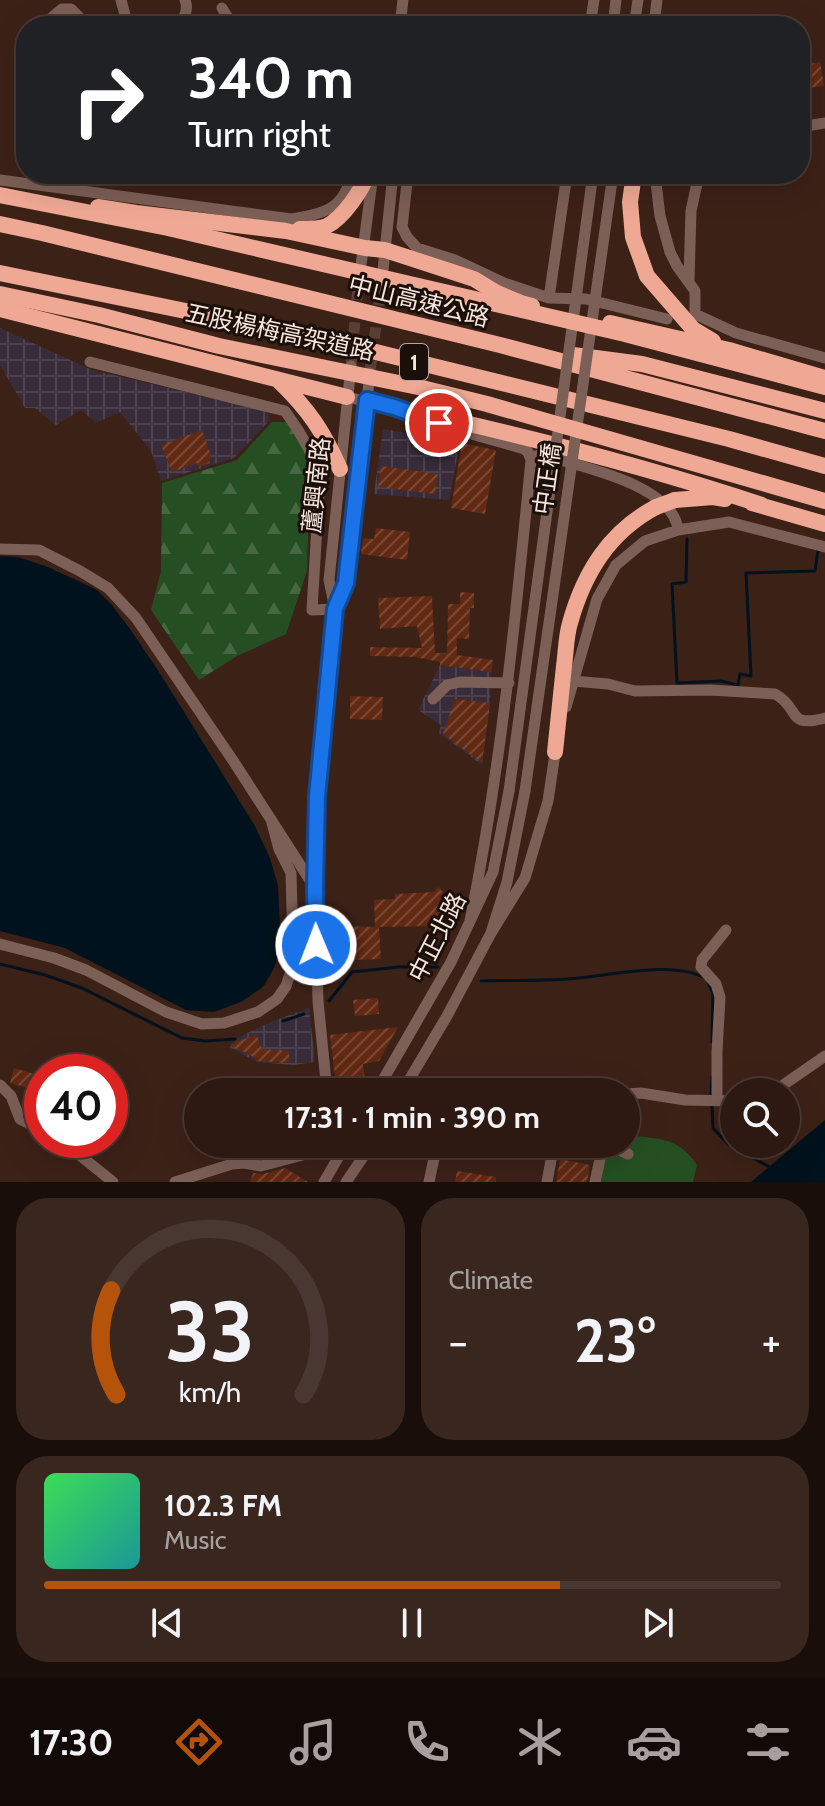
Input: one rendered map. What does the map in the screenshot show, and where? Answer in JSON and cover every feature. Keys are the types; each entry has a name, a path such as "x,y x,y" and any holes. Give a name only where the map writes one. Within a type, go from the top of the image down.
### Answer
{"highway":[{"path":"286,231 325,227 338,217 365,184"},
{"path":"633,184 630,202 633,237 647,276 693,329 729,350"},
{"path":"0,193 286,231 385,250 474,279 521,303 729,350 825,378"},
{"path":"0,193 168,228 625,334 825,387"},
{"name":"中山高速公路","path":"0,224 500,345 825,431"},
{"name":"1","path":"0,273 327,340 729,439 825,466"},
{"name":"五股楊梅高架道路","path":"0,294 99,315 219,346 393,381 487,404 825,501"},
{"path":"0,309 347,397"},
{"path":"500,345 642,364 825,411"},
{"path":"278,379 303,404 327,440 340,469"},
{"path":"394,407 636,466 825,524"},
{"path":"555,752 569,625 584,583 617,534 641,515 675,500 713,497 762,505"}],"street":[{"path":"222,8 227,16"},
{"path":"54,16 62,9 71,9 78,16"},
{"path":"30,184 292,219 330,210 348,192 350,184"},
{"path":"358,288 370,184"},
{"path":"381,289 392,184"},
{"path":"407,184 402,227 417,248 549,298 586,299 667,319"},
{"path":"549,298 566,184"},
{"name":"中正橋","path":"509,791 592,184"},
{"name":"中正橋","path":"525,791 612,184"},
{"path":"656,184 660,216 670,252 695,291 695,314 736,333 825,358"},
{"path":"689,280 691,211 697,184"},
{"path":"90,362 285,411 316,462 319,492 312,610 335,609"},
{"name":"蘆興南路","path":"326,1078 318,1001 315,888 317,797 335,609 329,580 351,366"},
{"name":"蘆興南路","path":"335,609 346,583 370,371"},
{"path":"347,397 394,407 461,432 492,438 524,449 531,460 509,683 481,870 470,921"},
{"path":"531,460 542,455 635,485 655,496 672,511 678,530"},
{"path":"491,933 525,878 548,801 555,752 573,681 597,599 616,565 645,541 678,530 729,522 825,547"},
{"path":"0,549 39,550 108,588 136,618 315,888"},
{"path":"573,681 608,684 635,691 710,690 775,694 783,699 798,719 806,723 825,718"},
{"path":"433,699 447,685 460,682 509,683"},
{"name":"中正北路","path":"384,1078 451,962 493,872 509,791"},
{"name":"中正北路","path":"410,1078 491,933 507,882 525,791"},
{"path":"0,944 86,970 166,1012 202,1024 224,1023 258,1012 277,999 286,986 291,971 293,945 291,873 279,849 271,819"},
{"path":"712,1100 720,997 716,984 701,967 702,960 726,930"},
{"path":"793,1078 825,1056"},
{"path":"0,1085 11,1096 20,1119 24,1121"},
{"path":"640,1093 685,1100 720,1100"},
{"path":"83,1158 113,1182"},
{"path":"175,1182 232,1164 261,1166 288,1158"},
{"path":"327,1176 338,1158"},
{"path":"346,1182 362,1158"},
{"path":"429,1182 434,1158"},
{"path":"547,1182 551,1158"},
{"path":"595,1182 600,1158"}],"shaded area":[{"path":"0,328 92,370 267,411 270,420 234,458 161,481 151,451 120,412 96,423 81,410 56,425 35,408 25,408 0,365"},
{"path":"383,429 460,442 449,500 374,494"},
{"path":"440,665 491,672 482,765 439,733 441,725 418,710"},
{"path":"309,1008 315,1062 294,1065 257,1062 229,1047 239,1037"}],"green space":[{"path":"272,422 288,422 310,464 307,571 286,634 237,656 199,680 151,610 161,571 162,483 237,460"},
{"path":"640,1137 674,1144 697,1165 693,1182 594,1182 600,1158 640,1158"}],"water":[{"path":"0,556 18,557 48,567 97,590 111,604 161,675 255,826 270,858 278,886 281,950 263,987 241,1002 214,1012 186,1010 65,948 0,931"},
{"path":"825,1120 825,1182 751,1182 780,1158 800,1158 800,1141"}],"building":[{"path":"820,62 824,86 810,88 810,64"},
{"path":"202,430 212,458 209,459 210,463 198,467 197,463 172,472 161,445"},
{"path":"462,443 496,450 485,514 451,508"},
{"path":"381,466 438,474 435,494 378,487"},
{"path":"376,528 410,532 407,560 361,554 363,538 374,539"},
{"path":"460,592 474,593 474,608 470,608 469,639 457,638 457,655 493,660 491,672 440,665 440,662 415,657 370,656 370,647 422,648 417,626 380,629 378,598 432,596 435,653 447,653 448,604 460,604"},
{"path":"350,696 383,697 382,720 350,719"},
{"path":"455,699 490,703 482,763 443,734"},
{"path":"438,887 448,897 441,904 441,926 375,927 374,900 395,899 395,894 434,892"},
{"path":"332,926 379,927 381,959 351,960 350,935 332,935"},
{"path":"378,998 379,1014 355,1016 353,1000"},
{"path":"398,1027 379,1061 363,1064 365,1078 335,1078 330,1035"},
{"path":"256,1034 262,1049 289,1051 289,1063 257,1061 231,1046 237,1040"},
{"path":"14,1068 24,1071 24,1087 10,1083"},
{"path":"560,1159 590,1165 587,1182 556,1182"},
{"path":"285,1168 308,1182 250,1182 253,1173 263,1174"},
{"path":"457,1171 496,1177 496,1182 455,1182"}],"waterway":[{"path":"687,539 686,582 672,584 677,683 721,681 738,685 740,674 751,676 746,573 815,571 818,550"},
{"path":"0,964 82,988 182,1038 205,1041 235,1039"},
{"path":"329,1001 352,972 438,967"},
{"path":"481,981 568,979 656,970 689,972 703,977"},
{"path":"708,982 713,993 712,1042"},
{"path":"283,1021 304,1014"},
{"path":"711,1098 712,1077"},
{"path":"712,1105 713,1128 728,1144 773,1169"}],"tunnel":[{"path":"351,366 358,288"},
{"path":"370,371 381,289"}],"route":[{"path":"316,945 317,797 335,609 346,583 367,400 439,423"}]}
